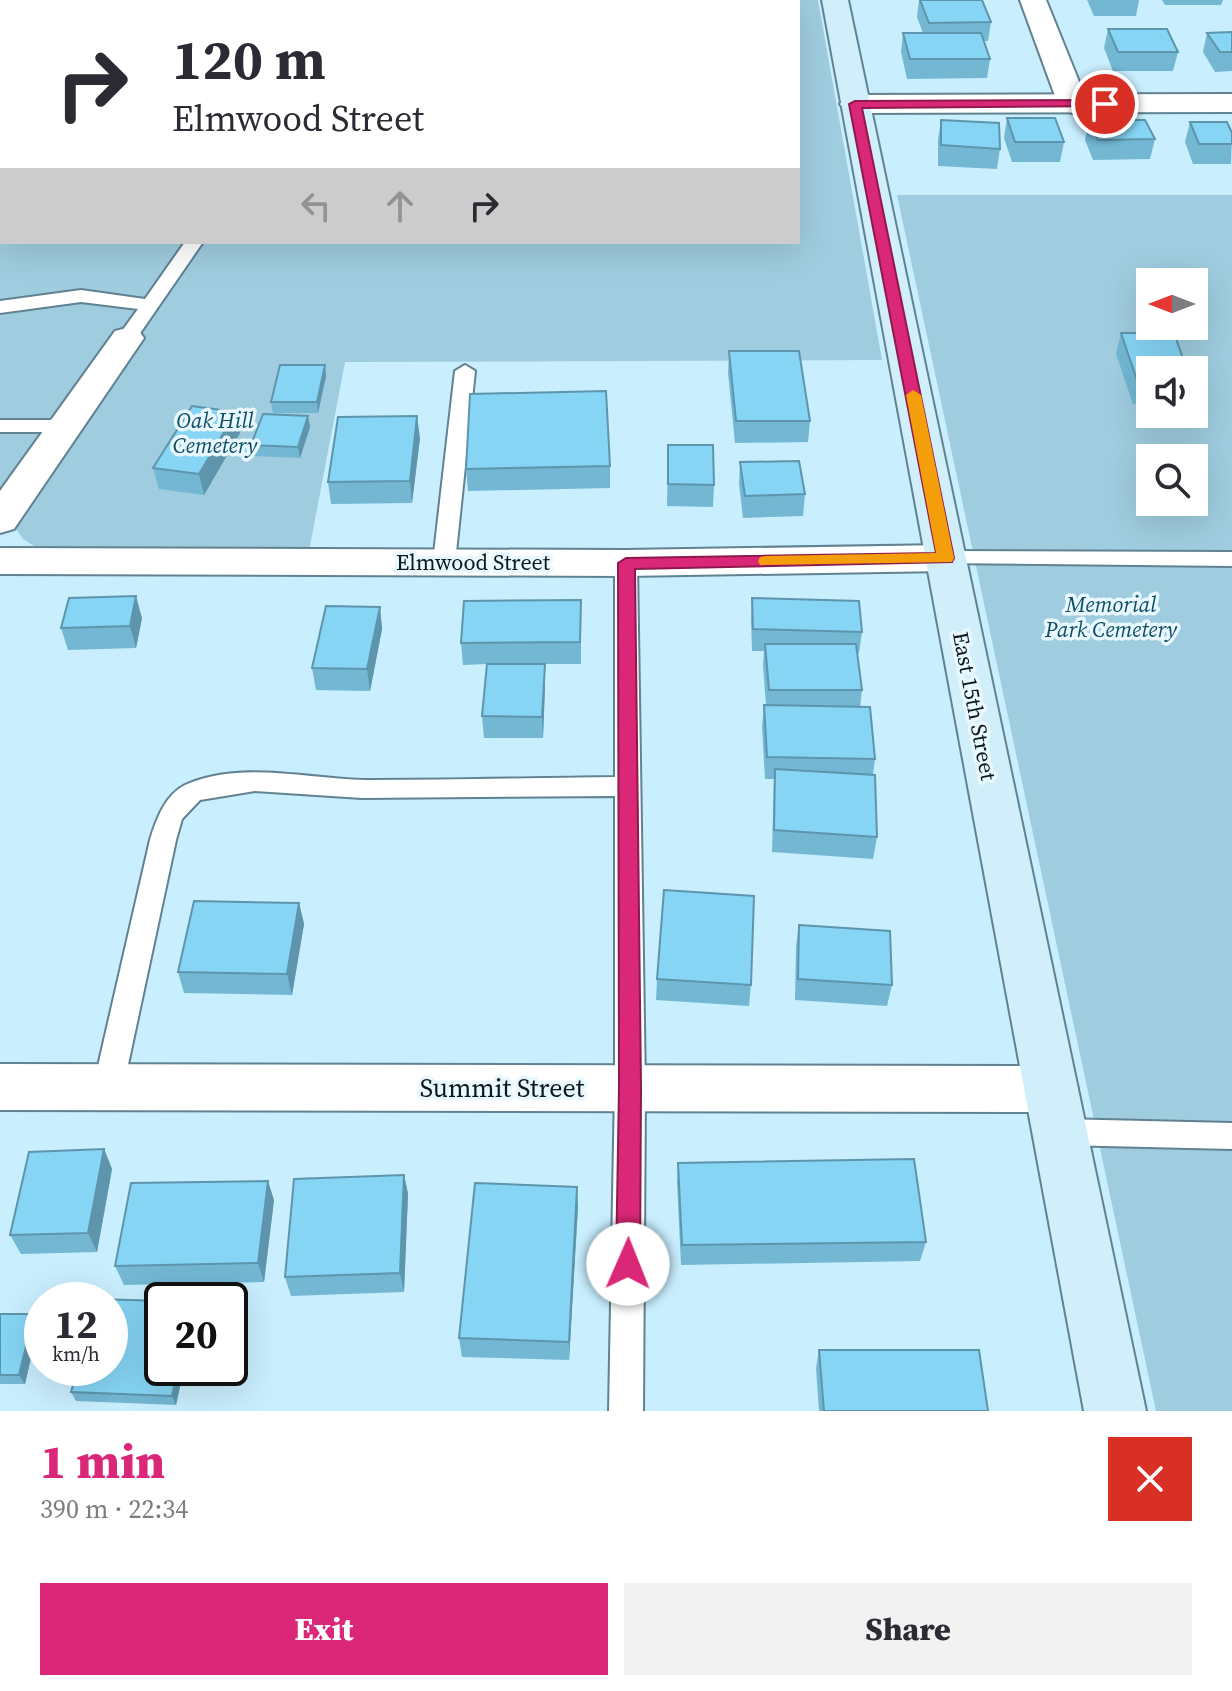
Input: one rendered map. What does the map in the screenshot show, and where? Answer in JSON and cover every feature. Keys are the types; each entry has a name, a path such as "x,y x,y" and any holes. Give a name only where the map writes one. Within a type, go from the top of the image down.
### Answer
{"main road":[{"name":"East 15th Street","path":"835,0 1115,1411"}],"street":[{"path":"1033,0 1073,104"},
{"path":"855,104 1232,103"},
{"path":"0,520 127,338"},
{"name":"Elmwood Street","path":"0,561 626,563 946,558"},
{"name":"Summit Street","path":"0,1087 630,1088 1055,1110"}],"lane":[{"path":"127,338 193,244"},
{"path":"0,307 81,296 150,305"},
{"path":"444,562 465,371"},
{"path":"0,426 66,426"},
{"path":"946,558 1232,559"},
{"path":"1193,559 1232,576"},
{"path":"626,563 630,1088 626,1411"},
{"path":"108,1088 163,840 171,815 191,793 216,786 255,782 362,789 395,786 628,786"},
{"path":"1055,1110 1232,1136"}],"green space":[{"name":"Oak Hill Cemetery","path":"800,0 818,0 882,360 345,362 309,551 37,548 23,539 16,529 18,523 140,339 110,336 0,495 0,244 800,244"},
{"name":"Memorial Park Cemetery","path":"897,195 1232,195 1232,1411 1156,1411"}],"building":[{"path":"920,0 982,0 991,22 929,23"},
{"path":"1108,29 1167,29 1178,52 1118,52"},
{"path":"1232,32 1232,52 1220,52 1207,33"},
{"path":"903,33 981,33 990,59 910,59"},
{"path":"1007,118 1055,118 1064,142 1015,142"},
{"path":"941,120 999,123 1000,149 941,145"},
{"path":"1089,120 1145,120 1155,139 1098,140"},
{"path":"1190,122 1227,122 1232,133 1232,144 1199,144"},
{"path":"1121,333 1136,333 1136,340 1176,340 1182,356 1136,356 1136,377"},
{"path":"729,351 799,351 810,421 736,421"},
{"path":"280,365 325,365 317,402 271,402"},
{"path":"606,391 610,466 466,469 470,394"},
{"path":"192,406 236,412 199,474 153,468"},
{"path":"263,414 308,416 298,447 251,445"},
{"path":"417,416 410,481 328,482 338,417"},
{"path":"668,445 713,445 714,485 668,484"},
{"path":"799,461 805,494 745,496 740,462"},
{"path":"136,596 130,626 61,628 69,598"},
{"path":"752,598 859,601 862,632 753,629"},
{"path":"581,600 580,642 461,643 464,601"},
{"path":"326,606 380,607 367,669 312,668"},
{"path":"765,644 856,644 862,690 769,690"},
{"path":"487,664 545,664 542,717 482,716"},
{"path":"764,705 870,707 875,759 767,757"},
{"path":"775,769 875,775 877,837 774,830"},
{"path":"664,890 754,896 751,985 657,979"},
{"path":"194,901 299,903 287,974 178,972"},
{"path":"799,925 890,931 892,985 798,979"},
{"path":"104,1149 88,1233 10,1235 29,1152"},
{"path":"914,1159 926,1242 682,1245 678,1163"},
{"path":"404,1175 400,1273 285,1277 294,1179"},
{"path":"268,1181 258,1263 115,1266 131,1183"},
{"path":"475,1183 577,1187 569,1342 459,1338"},
{"path":"128,1300 144,1300 144,1386 174,1386 172,1396 71,1392 73,1386 128,1386"},
{"path":"0,1314 24,1314 24,1355 19,1375 0,1375"},
{"path":"819,1350 979,1350 988,1411 824,1411"}],"slow traffic":[{"path":"766,561 946,558 913,395"}],"route":[{"path":"628,1264 630,1088 626,563 946,558 855,104 1105,104"}]}
